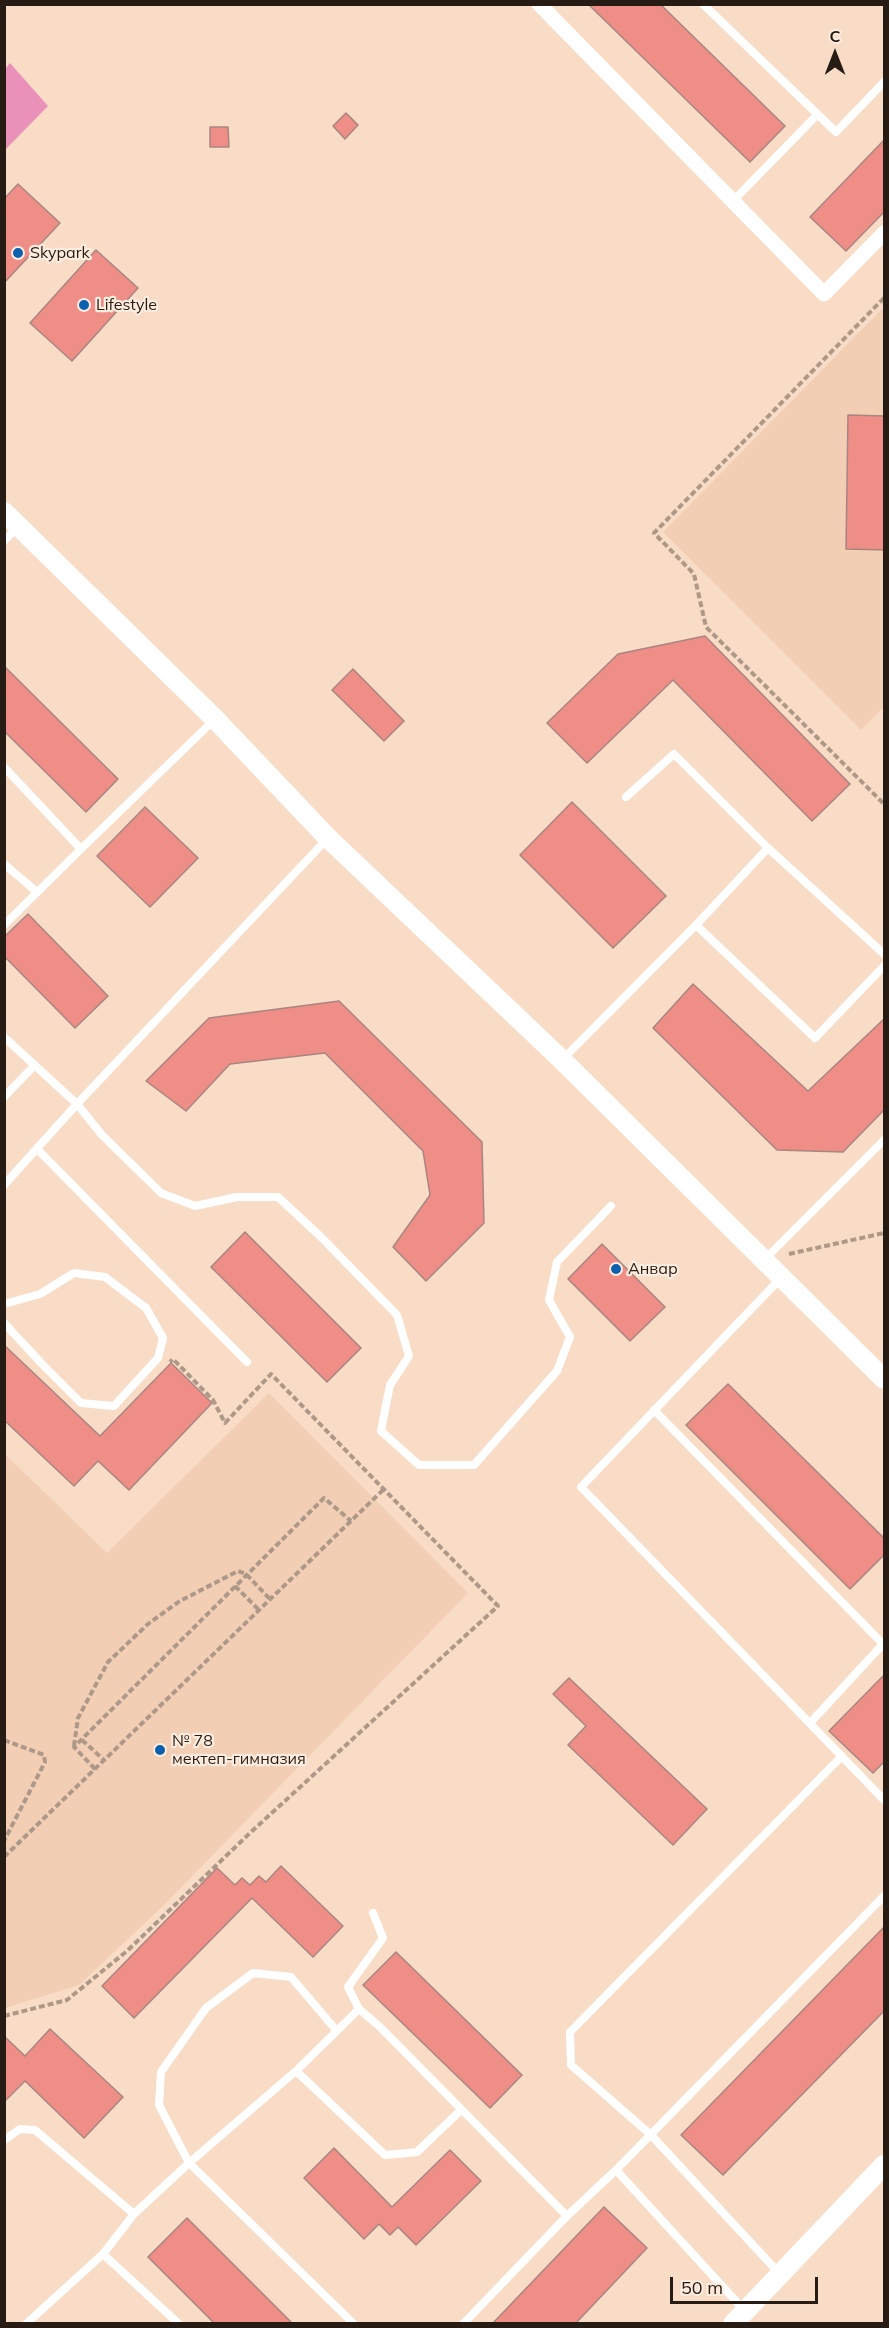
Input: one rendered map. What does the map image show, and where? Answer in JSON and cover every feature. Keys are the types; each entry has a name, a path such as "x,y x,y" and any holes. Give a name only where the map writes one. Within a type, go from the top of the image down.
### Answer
{"street":[{"path":"539,4 824,294 885,233"},
{"path":"4,512 215,719 328,838 562,1060 885,1378"},
{"path":"739,2317 781,2276 885,2164"}],"lane":[{"path":"703,4 836,132 885,82"},
{"path":"733,201 817,115"},
{"path":"4,541 19,526"},
{"path":"4,925 215,719"},
{"path":"626,797 674,754 768,848 885,954"},
{"path":"4,767 81,849"},
{"path":"4,1185 38,1150 77,1104 328,838"},
{"path":"562,1060 696,925 768,848"},
{"path":"4,864 37,892"},
{"path":"696,925 815,1038 885,966"},
{"path":"4,1037 77,1104 102,1135 161,1193 195,1206 237,1197 278,1197 320,1236 389,1307 396,1315 409,1356 390,1384 381,1431 419,1465 474,1465 557,1371 570,1337 549,1300 557,1262 611,1206"},
{"path":"4,1097 34,1066"},
{"path":"764,1260 885,1140"},
{"path":"38,1150 247,1362"},
{"path":"4,1304 40,1294 74,1273 105,1276 146,1308 163,1338 158,1358 114,1406 81,1403 4,1323"},
{"path":"782,1278 581,1487 885,1800"},
{"path":"654,1410 884,1644 810,1723"},
{"path":"781,2276 651,2135 571,2065 570,2031 842,1756"},
{"path":"463,2324 885,1896"},
{"path":"373,1912 383,1938 348,1988 359,2009 379,2026 567,2216"},
{"path":"336,2030 291,1977 253,1972 206,2008 161,2072 159,2105 189,2163 354,2324"},
{"path":"27,2323 103,2254 134,2214 189,2163 296,2071 359,2009"},
{"path":"296,2071 386,2156 417,2152 461,2110"},
{"path":"4,2140 20,2129 35,2130 134,2214"},
{"path":"616,2170 739,2317"},
{"path":"103,2254 179,2324"}],"path":[{"path":"885,298 654,533 694,574 706,627 885,804"},
{"path":"764,1260 885,1233"},
{"path":"4,2016 67,2000 127,1951 250,1832 498,1606 271,1374 225,1423 213,1401 173,1359 164,1368"},
{"path":"4,1857 384,1489"},
{"path":"74,1747 324,1498 351,1521"},
{"path":"74,1747 78,1718 108,1662 148,1624 180,1601 238,1571 246,1574 270,1599"},
{"path":"235,1586 259,1610"},
{"path":"4,1740 44,1755 45,1762 4,1841"},
{"path":"82,1740 104,1760"},
{"path":"74,1747 95,1769"}],"shaded area":[{"path":"10,63 48,106 5,150 5,69"},
{"path":"884,307 884,707 861,730 663,532"},
{"name":"№ 78 мектеп-гимназия","path":"269,1393 468,1593 162,1907 79,1985 5,2008 5,1454 107,1553"}],"building":[{"path":"588,4 660,4 785,126 750,162"},
{"path":"346,113 358,125 345,139 333,126"},
{"path":"210,127 228,127 229,147 210,147"},
{"path":"885,139 885,211 846,251 810,217"},
{"name":"Skypark","path":"18,184 60,223 4,283 4,199"},
{"name":"Lifestyle","path":"96,250 138,288 72,361 30,323"},
{"path":"848,415 885,416 885,550 846,549"},
{"path":"705,636 850,784 812,821 673,680 587,763 547,723 618,654"},
{"path":"4,666 118,779 86,812 4,731"},
{"path":"353,669 404,721 384,741 332,690"},
{"path":"572,802 666,896 613,948 520,855"},
{"path":"145,807 198,858 150,907 97,856"},
{"path":"28,914 108,996 75,1028 4,956 4,937"},
{"path":"693,984 808,1091 885,1018 885,1109 843,1152 777,1150 653,1028"},
{"path":"339,1001 482,1142 484,1223 426,1281 393,1247 430,1195 423,1151 325,1053 230,1064 186,1111 146,1081 209,1018"},
{"path":"245,1232 361,1348 327,1382 211,1267"},
{"path":"602,1244 665,1307 630,1341 568,1279"},
{"path":"4,1345 100,1436 171,1363 212,1403 129,1490 98,1461 74,1486 4,1420"},
{"path":"728,1384 885,1539 885,1554 850,1589 686,1425"},
{"path":"885,1674 885,1761 873,1773 829,1731"},
{"path":"569,1678 707,1809 673,1845 568,1745 586,1726 553,1694"},
{"path":"281,1866 343,1926 313,1957 252,1898 134,2018 102,1986 217,1868 235,1885 242,1878 250,1885 259,1876 266,1882"},
{"path":"885,1926 885,2010 723,2175 681,2135"},
{"path":"396,1952 522,2075 490,2108 363,1985"},
{"path":"50,2029 123,2097 84,2138 25,2081 4,2102 4,2036 25,2056"},
{"path":"334,2148 392,2207 450,2150 481,2181 416,2245 398,2227 390,2235 379,2224 364,2239 304,2178"},
{"path":"604,2207 647,2248 575,2324 492,2324"},
{"path":"187,2218 293,2324 215,2324 148,2257"}],"place":[{"name":"Skypark","path":"18,253"},
{"name":"Lifestyle","path":"84,305"},
{"name":"Анвар","path":"616,1269"},
{"name":"№ 78 мектеп-гимназия","path":"160,1750"}]}
